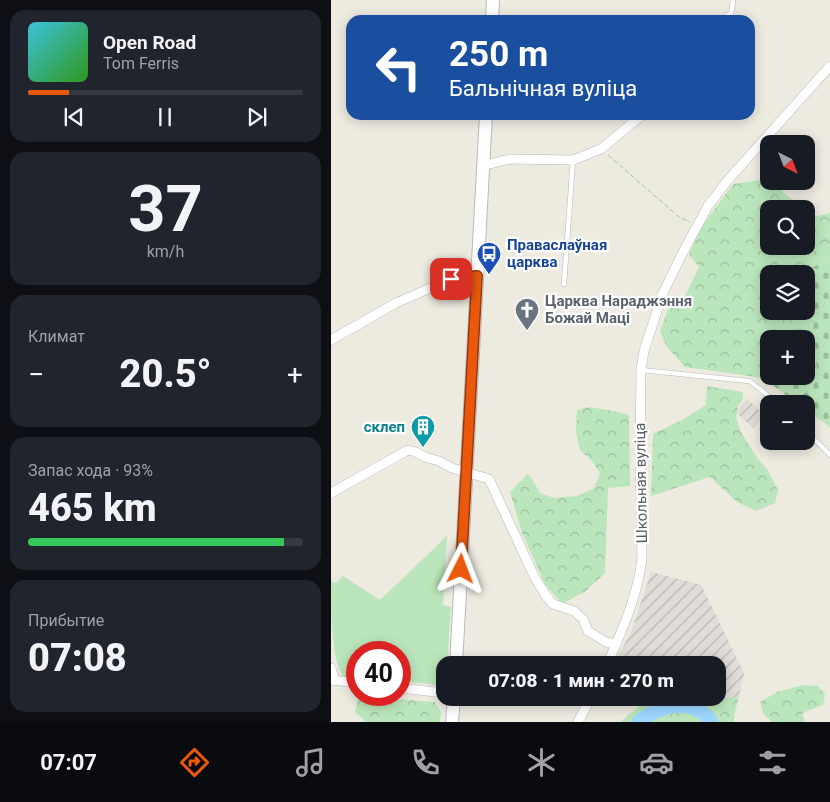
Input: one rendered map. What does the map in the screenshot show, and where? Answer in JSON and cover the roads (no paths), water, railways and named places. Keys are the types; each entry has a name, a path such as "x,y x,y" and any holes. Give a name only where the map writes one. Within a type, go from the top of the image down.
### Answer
{"street":[{"path":"492,15 493,0"},
{"name":"Школьная вуліца","path":"611,656 632,605 642,558 641,370 644,351 663,295 708,206 728,180 830,66"},
{"path":"457,656 486,120"},
{"path":"483,164 509,159 573,160 601,148 636,120"},
{"path":"331,340 396,303 451,279 477,276"},
{"path":"331,493 408,450 439,461 452,468 489,479 535,578 553,604 574,611 583,618 588,632 606,642 616,644"},
{"path":"331,668 333,680 346,682"},
{"path":"411,689 436,692"},
{"path":"452,722 453,706"},
{"path":"578,722 587,706"}],"lane":[{"path":"729,15 733,0"},
{"path":"564,284 573,160"},
{"path":"641,370 749,381 767,395"},
{"path":"815,440 830,455"}],"waterway":[{"path":"638,722 661,709 679,706 695,709 704,714 711,722"}],"place":[{"name":"Праваслаўная царква","path":"489,275"},
{"name":"Царква Нараджэння Божай Маці","path":"527,331"},
{"name":"склеп","path":"423,448"}]}
